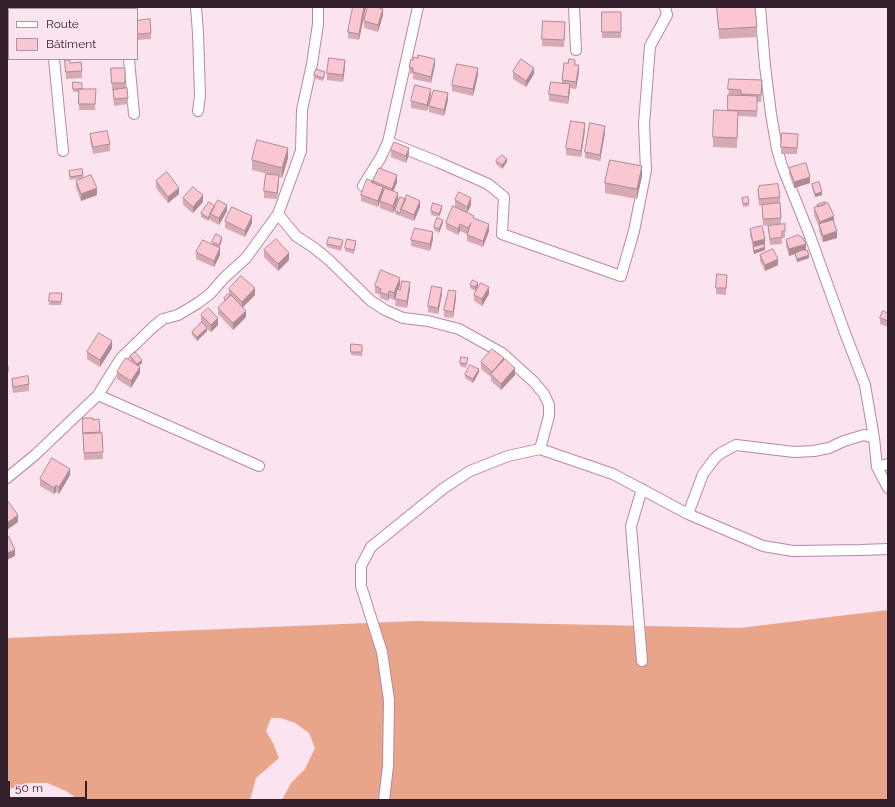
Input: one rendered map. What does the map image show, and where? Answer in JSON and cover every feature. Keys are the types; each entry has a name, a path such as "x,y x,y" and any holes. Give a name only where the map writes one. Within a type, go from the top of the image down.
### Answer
{"street":[{"path":"196,7 200,96 198,112"},
{"path":"7,478 35,455 98,394 121,358 153,327 163,319 178,315 210,294 224,278 246,258 278,214 301,151 302,110 318,24 318,7"},
{"path":"363,186 381,157 388,142 418,7"},
{"path":"574,7 576,50"},
{"path":"388,142 488,184 504,197 502,234 621,276 634,231 646,170 644,124 650,46 667,15 665,7"},
{"path":"760,7 765,66 777,149 782,166 810,236 865,385 874,438 877,467 888,488"},
{"path":"54,60 63,151"},
{"path":"129,60 134,114"},
{"path":"278,214 296,236 329,260 371,301 385,310 403,318 428,321 459,329 502,353 534,382 544,394 549,404 549,416 540,449"},
{"path":"98,394 259,466"},
{"path":"688,514 703,474 715,458 736,445 794,452 814,451 829,448 844,441 864,435 874,438"},
{"path":"384,800 388,766 389,700 382,652 361,586 360,566 371,547 444,488 470,471 508,456 540,449 613,474 688,514 763,546 793,551 888,549"},
{"path":"877,467 888,464"},
{"path":"642,489 631,526 642,661"}],"shaded area":[{"path":"888,610 888,800 282,800 291,783 305,769 315,748 309,733 295,723 281,718 271,718 266,731 279,758 256,778 249,800 79,800 66,791 47,783 27,783 7,790 7,638 415,621 740,628"}],"building":[{"path":"353,7 364,7 359,34 348,32"},
{"path":"368,7 383,9 378,25 364,21"},
{"path":"717,7 755,7 757,27 719,29"},
{"path":"602,12 621,12 621,32 602,32"},
{"path":"150,19 151,33 138,34 138,21"},
{"path":"543,21 565,22 564,40 542,39"},
{"path":"418,55 435,59 431,77 413,72 413,68 409,67 411,59 413,60 414,57 418,58"},
{"path":"329,58 345,60 343,75 327,73"},
{"path":"521,59 534,68 526,81 513,72"},
{"path":"569,59 575,60 575,65 579,65 576,82 562,80 564,63 568,63"},
{"path":"65,60 70,60 70,63 81,62 82,71 66,72"},
{"path":"457,64 478,68 473,89 452,85"},
{"path":"111,68 125,68 125,83 112,83"},
{"path":"316,69 325,72 323,78 314,75"},
{"path":"729,79 762,80 761,95 741,94 741,90 728,89"},
{"path":"73,82 82,83 82,89 73,89"},
{"path":"551,82 570,84 568,97 549,94"},
{"path":"415,85 431,89 427,105 411,101"},
{"path":"127,88 128,98 114,99 113,90"},
{"path":"79,89 96,89 95,104 79,104"},
{"path":"434,90 448,93 444,110 429,106"},
{"path":"728,95 757,96 757,111 728,110"},
{"path":"714,110 738,111 737,138 713,137"},
{"path":"571,121 585,123 581,151 566,148"},
{"path":"590,123 605,126 600,155 585,152"},
{"path":"107,131 110,144 93,147 90,134"},
{"path":"782,133 798,134 797,148 781,147"},
{"path":"257,140 288,148 282,168 252,160"},
{"path":"394,142 409,148 406,156 391,150"},
{"path":"502,155 507,159 502,165 496,161"},
{"path":"610,160 642,166 637,189 605,183"},
{"path":"806,163 810,177 794,182 789,168"},
{"path":"379,168 397,175 392,189 373,181"},
{"path":"82,169 83,175 70,177 69,171"},
{"path":"167,172 179,188 168,197 156,181"},
{"path":"266,174 279,175 277,193 264,191"},
{"path":"91,175 97,188 81,194 76,181"},
{"path":"367,179 383,187 378,201 361,195"},
{"path":"819,182 822,192 815,194 812,184"},
{"path":"778,184 780,197 759,199 759,186"},
{"path":"193,187 203,195 193,207 183,198"},
{"path":"385,188 398,193 393,206 380,201"},
{"path":"459,192 471,198 467,207 455,200"},
{"path":"407,195 420,201 414,215 401,209"},
{"path":"400,197 406,199 400,213 395,211"},
{"path":"748,197 749,203 743,204 742,198"},
{"path":"218,200 227,205 219,218 210,214"},
{"path":"209,202 215,206 208,218 201,213"},
{"path":"825,202 825,204 818,207 817,205"},
{"path":"433,203 442,206 439,214 431,211"},
{"path":"780,203 781,218 763,219 762,205"},
{"path":"828,203 834,216 820,222 814,208"},
{"path":"453,206 474,216 473,218 489,224 483,241 467,235 471,223 468,228 460,224 458,229 446,223"},
{"path":"232,207 252,216 245,231 225,221"},
{"path":"437,218 443,220 439,229 434,227"},
{"path":"833,220 837,231 823,236 819,224"},
{"path":"785,224 785,231 782,231 782,237 770,239 768,226"},
{"path":"762,226 765,239 753,242 750,229"},
{"path":"415,228 433,232 430,244 411,240"},
{"path":"216,234 222,237 219,245 212,242"},
{"path":"798,235 803,238 806,244 789,249 786,240"},
{"path":"329,237 343,240 341,247 327,244"},
{"path":"276,239 289,253 278,264 264,250"},
{"path":"347,239 356,241 354,250 345,248"},
{"path":"203,240 220,248 214,261 196,252"},
{"path":"764,244 765,247 754,251 753,247"},
{"path":"773,249 778,259 765,265 760,255"},
{"path":"807,250 809,255 797,259 795,253"},
{"path":"381,270 400,278 394,293 389,291 388,295 380,292 381,289 375,286"},
{"path":"717,274 727,275 726,288 716,288"},
{"path":"241,276 255,288 242,302 229,289"},
{"path":"473,280 478,283 475,287 470,285"},
{"path":"402,281 410,282 407,301 395,299 397,289 400,290"},
{"path":"481,283 489,287 482,299 474,295"},
{"path":"432,286 442,288 438,308 428,306"},
{"path":"449,290 456,291 453,312 444,310"},
{"path":"50,293 62,293 61,302 49,301"},
{"path":"228,294 230,296 226,300 224,298"},
{"path":"231,295 246,311 233,323 218,308"},
{"path":"208,308 218,318 211,325 201,315"},
{"path":"883,311 888,313 888,321 880,318"},
{"path":"202,322 207,328 197,337 192,332"},
{"path":"99,333 112,341 100,360 87,352"},
{"path":"351,344 362,345 362,352 351,352"},
{"path":"492,349 504,358 492,372 481,362"},
{"path":"135,352 142,360 137,364 130,356"},
{"path":"461,357 468,358 466,364 460,363"},
{"path":"126,358 140,367 131,381 117,372"},
{"path":"505,359 515,368 501,384 491,374"},
{"path":"470,365 479,369 473,379 465,375"},
{"path":"28,376 29,384 13,387 12,379"},
{"path":"83,418 93,418 93,420 99,419 100,432 83,433"},
{"path":"102,433 103,452 84,453 83,434"},
{"path":"52,458 70,469 59,487 56,485 54,488 40,479"},
{"path":"7,500 18,515 7,523"},
{"path":"9,537 15,550 7,553 7,538"}]}
